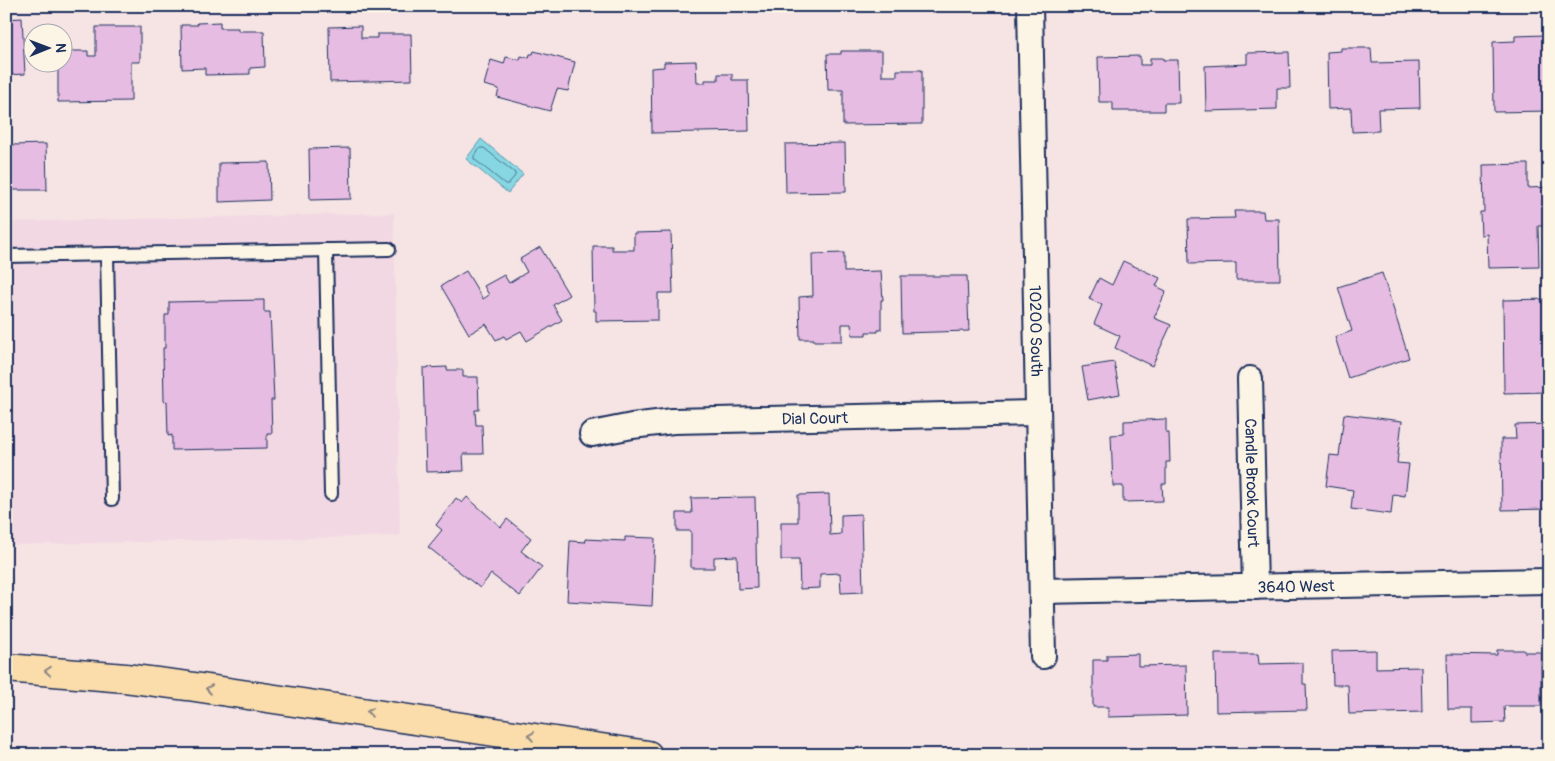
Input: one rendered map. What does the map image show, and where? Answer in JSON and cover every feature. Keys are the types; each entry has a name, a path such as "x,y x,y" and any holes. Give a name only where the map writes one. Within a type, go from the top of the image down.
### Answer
{"highway":[{"path":"6,668 125,678 188,686 648,755"}],"street":[{"name":"10200 South","path":"1030,6 1043,656"},
{"name":"Candle Brook Court","path":"1250,379 1255,587"},
{"name":"Dial Court","path":"592,434 632,426 673,421 1038,413"},
{"name":"3640 West","path":"1042,591 1549,581"}],"lane":[{"path":"6,256 389,249"},
{"path":"326,250 331,494"},
{"path":"107,254 112,499"}],"shaded area":[{"path":"394,213 400,536 6,545 6,222"}],"water":[{"path":"481,139 523,174 508,193 466,159"}],"building":[{"path":"22,18 22,72 25,72 25,74 6,75 6,19"},
{"path":"220,22 220,28 238,28 238,31 264,31 265,67 250,68 250,74 205,75 205,68 182,69 181,25"},
{"path":"361,26 361,38 377,38 377,34 411,34 412,80 330,82 329,27"},
{"path":"96,27 140,27 140,62 131,62 131,101 58,102 58,72 72,72 72,51 88,51 88,56 96,56"},
{"path":"1546,35 1549,111 1494,112 1493,42 1515,41 1515,36"},
{"path":"1341,48 1371,48 1372,63 1419,62 1420,108 1378,109 1379,131 1352,132 1351,108 1328,109 1327,52 1341,51"},
{"path":"534,51 575,62 568,91 557,89 550,111 497,97 499,89 484,85 491,60 504,64 506,57 520,60 521,56 529,58 530,54 533,54"},
{"path":"841,51 882,51 882,76 897,76 897,70 922,70 922,124 843,125 843,90 828,90 827,54 841,54"},
{"path":"1289,52 1290,88 1277,88 1277,109 1206,111 1205,66 1247,64 1247,53"},
{"path":"1140,56 1140,65 1150,65 1150,58 1178,60 1179,103 1164,103 1164,111 1113,111 1113,102 1099,102 1098,57"},
{"path":"696,61 697,83 705,83 705,80 718,80 718,74 732,74 732,80 748,80 749,131 652,133 651,68 664,67 664,62"},
{"path":"845,143 846,192 786,193 785,144"},
{"path":"46,144 47,190 12,190 12,145"},
{"path":"350,148 351,199 310,200 309,149"},
{"path":"269,162 270,200 219,202 219,163"},
{"path":"1528,164 1528,188 1549,187 1549,226 1538,226 1539,267 1488,268 1487,234 1481,235 1480,212 1484,212 1483,165"},
{"path":"1234,211 1263,211 1264,219 1279,219 1280,280 1236,280 1236,263 1189,264 1188,219 1235,218"},
{"path":"671,232 673,293 658,293 658,320 596,321 596,311 594,311 593,246 612,246 612,250 634,250 634,233"},
{"path":"540,247 569,295 553,305 562,320 527,341 521,331 506,339 504,336 496,340 486,324 469,334 441,286 466,271 483,299 489,295 484,286 504,275 509,283 527,272 520,259"},
{"path":"844,253 844,272 881,271 883,300 881,300 881,330 878,330 878,332 866,332 866,335 852,335 851,324 842,324 842,341 800,339 799,297 813,296 812,254"},
{"path":"1123,261 1160,278 1156,286 1166,291 1154,318 1171,325 1152,366 1115,348 1120,336 1094,324 1102,305 1089,299 1099,278 1112,285"},
{"path":"1382,273 1409,358 1348,378 1335,337 1352,331 1338,287"},
{"path":"901,276 967,276 969,331 902,333"},
{"path":"1549,299 1549,392 1504,393 1503,300"},
{"path":"264,300 264,312 270,312 274,400 271,400 272,434 267,434 267,448 172,450 172,435 168,436 167,401 164,402 163,348 165,348 165,315 169,315 169,302"},
{"path":"1114,362 1120,394 1088,400 1082,367"},
{"path":"447,367 447,370 463,370 463,377 478,377 479,410 475,410 476,425 482,425 483,454 463,454 464,471 426,472 423,368"},
{"path":"1344,414 1402,421 1397,463 1409,464 1405,496 1393,494 1391,514 1351,509 1353,490 1326,486 1330,455 1339,456"},
{"path":"1166,419 1166,433 1169,433 1170,462 1166,462 1166,484 1162,484 1163,501 1123,502 1123,486 1113,486 1111,435 1124,434 1124,421"},
{"path":"1549,424 1549,509 1502,510 1501,439 1516,439 1515,425"},
{"path":"829,494 830,535 841,534 841,515 861,514 863,592 841,593 840,573 820,574 820,588 800,589 799,560 781,560 781,522 798,522 798,495"},
{"path":"467,497 501,527 507,519 531,538 521,551 542,567 520,596 491,574 480,588 428,547 442,530 436,525 456,498 462,503"},
{"path":"755,497 757,588 738,589 737,556 714,557 714,568 691,568 691,531 677,531 677,513 692,513 691,498"},
{"path":"625,537 655,538 652,606 567,601 570,541 586,542 585,539 625,541"},
{"path":"1376,650 1376,668 1421,667 1422,712 1349,714 1348,685 1333,685 1332,651"},
{"path":"1497,650 1541,652 1541,706 1504,706 1505,722 1472,723 1472,709 1448,709 1447,654 1497,655"},
{"path":"1138,654 1138,666 1186,665 1187,715 1108,717 1108,707 1093,707 1093,660 1107,660 1107,655"},
{"path":"1215,654 1258,654 1259,664 1303,663 1303,684 1306,684 1307,710 1216,712"}]}
